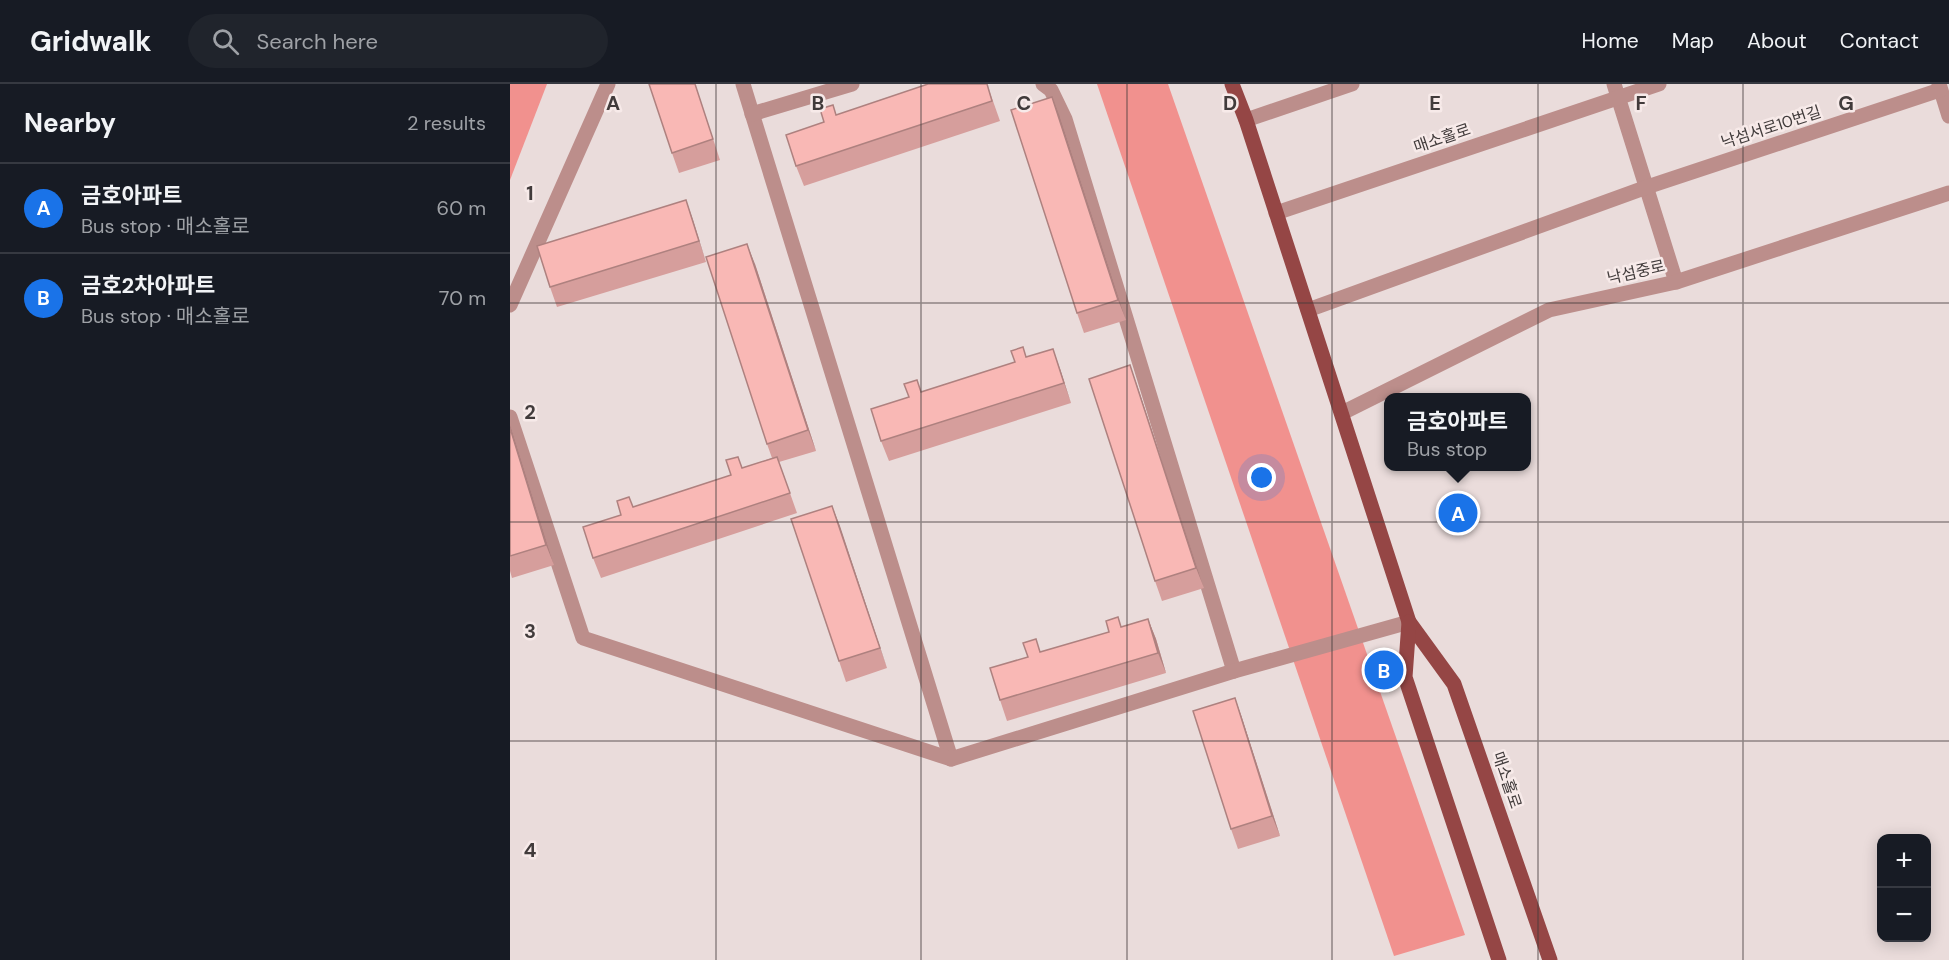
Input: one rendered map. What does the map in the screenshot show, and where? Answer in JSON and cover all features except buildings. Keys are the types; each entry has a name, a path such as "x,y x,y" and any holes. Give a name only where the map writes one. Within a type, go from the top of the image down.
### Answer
{"main road":[{"name":"매소홀로","path":"1232,84 1246,120 1409,622 1454,684 1550,960"},
{"name":"매소홀로","path":"1409,622 1405,677 1499,960"}],"street":[{"path":"510,305 608,84"},
{"path":"743,84 951,759"},
{"path":"752,114 852,84"},
{"path":"1043,84 1051,90 1065,119 1234,671"},
{"path":"1246,120 1352,84"},
{"path":"1659,84 1616,90 1676,282"},
{"path":"1940,87 1949,116"},
{"name":"낙섬서로10번길","path":"1647,187 1940,87"},
{"name":"매소홀로","path":"1276,213 1616,90"},
{"path":"1308,310 1647,187"},
{"name":"낙섬중로","path":"1342,413 1549,310 1676,282 1949,193"},
{"path":"510,417 583,638 951,759 1234,671 1409,622"}],"shaded area":[{"path":"510,84 547,84 510,180"},
{"path":"1097,84 1168,84 1465,935 1394,956"}],"place":[{"name":"금호아파트","path":"1458,513"},
{"name":"금호2차아파트","path":"1384,670"}]}
